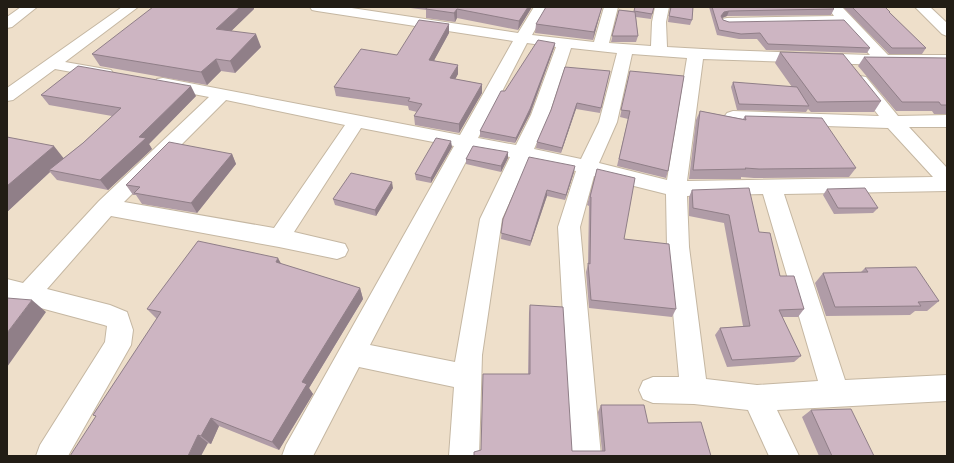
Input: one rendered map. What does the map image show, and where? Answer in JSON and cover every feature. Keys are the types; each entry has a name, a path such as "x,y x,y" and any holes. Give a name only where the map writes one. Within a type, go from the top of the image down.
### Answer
{"street":[{"path":"7,24 30,7"},
{"path":"7,96 131,7"},
{"path":"317,7 522,38 600,47 696,53 725,32 846,20"},
{"path":"297,456 522,38 541,7"},
{"path":"600,47 611,7"},
{"path":"659,50 659,22 662,7"},
{"path":"834,7 884,60"},
{"path":"922,7 939,7"},
{"path":"922,7 947,31"},
{"path":"725,32 843,59 947,60"},
{"path":"464,456 469,355 491,218 540,115 565,43"},
{"path":"586,456 569,228 587,166 608,122 626,48"},
{"path":"694,391 678,247 676,189 696,53"},
{"path":"843,59 893,122 947,180"},
{"path":"51,64 121,76"},
{"path":"145,80 357,120 388,128 587,166 676,189 947,184"},
{"path":"18,291 222,94"},
{"path":"733,117 893,122 947,121"},
{"path":"279,238 357,120"},
{"path":"771,187 836,394"},
{"path":"106,207 337,250"},
{"path":"18,291 110,316 118,320 120,330 118,345 51,456"},
{"path":"352,354 468,377"},
{"path":"653,390 694,391 757,398 947,388"},
{"path":"757,398 784,456"}],"building":[{"path":"153,7 240,7 216,29 256,34 230,61 216,59 201,72 92,54"},
{"path":"427,7 528,7 519,21 457,9 454,13 426,9"},
{"path":"546,7 602,7 594,32 536,24"},
{"path":"635,7 654,7 652,14 634,11"},
{"path":"671,7 693,7 692,20 669,16"},
{"path":"712,7 832,7 834,9 729,11 724,12 721,16 723,20 729,22 844,20 870,48 768,44 760,33 741,34 719,30"},
{"path":"852,7 885,7 926,48 892,48"},
{"path":"619,10 635,12 638,36 612,36"},
{"path":"419,20 449,24 429,60 458,65 450,78 482,84 459,124 414,116 422,104 408,101 410,98 334,87 361,49 397,55"},
{"path":"538,40 555,43 530,109 516,138 480,131 501,91 505,91"},
{"path":"780,52 843,54 881,101 817,102"},
{"path":"864,57 947,58 947,105 941,105 939,102 902,102"},
{"path":"78,66 191,86 139,137 146,138 100,180 49,170 83,143 121,108 41,95"},
{"path":"565,67 610,71 601,108 577,103 562,148 537,142 551,110"},
{"path":"630,71 684,76 668,171 619,159 630,111 621,110"},
{"path":"733,82 797,87 809,106 739,104"},
{"path":"700,111 746,120 745,116 822,118 856,168 745,168 746,169 693,170"},
{"path":"7,137 54,146 7,186"},
{"path":"436,138 451,141 431,178 415,174"},
{"path":"169,142 232,154 191,203 134,193 140,187 126,185"},
{"path":"473,146 508,152 501,166 466,159"},
{"path":"529,157 575,166 566,195 547,190 531,241 501,233 503,219"},
{"path":"597,169 635,178 624,239 669,244 676,309 591,300 588,263 590,264 590,197"},
{"path":"351,173 392,182 375,210 333,199"},
{"path":"749,188 759,232 770,233 780,276 794,276 804,309 779,310 801,356 732,360 720,328 750,326 729,215 693,208 692,190"},
{"path":"865,188 878,208 838,208 827,189"},
{"path":"198,241 278,258 276,262 360,288 302,382 307,384 272,442 211,418 201,436 198,435 188,456 70,456 96,416 93,415 161,312 147,309"},
{"path":"916,267 939,301 918,302 921,306 835,307 823,273 868,272 865,268"},
{"path":"7,298 32,300 7,333"},
{"path":"530,305 563,307 572,451 605,451 601,405 644,405 648,423 701,422 711,456 474,456 474,452 481,450 483,374 530,374"},
{"path":"851,409 874,456 832,456 811,410"}]}
